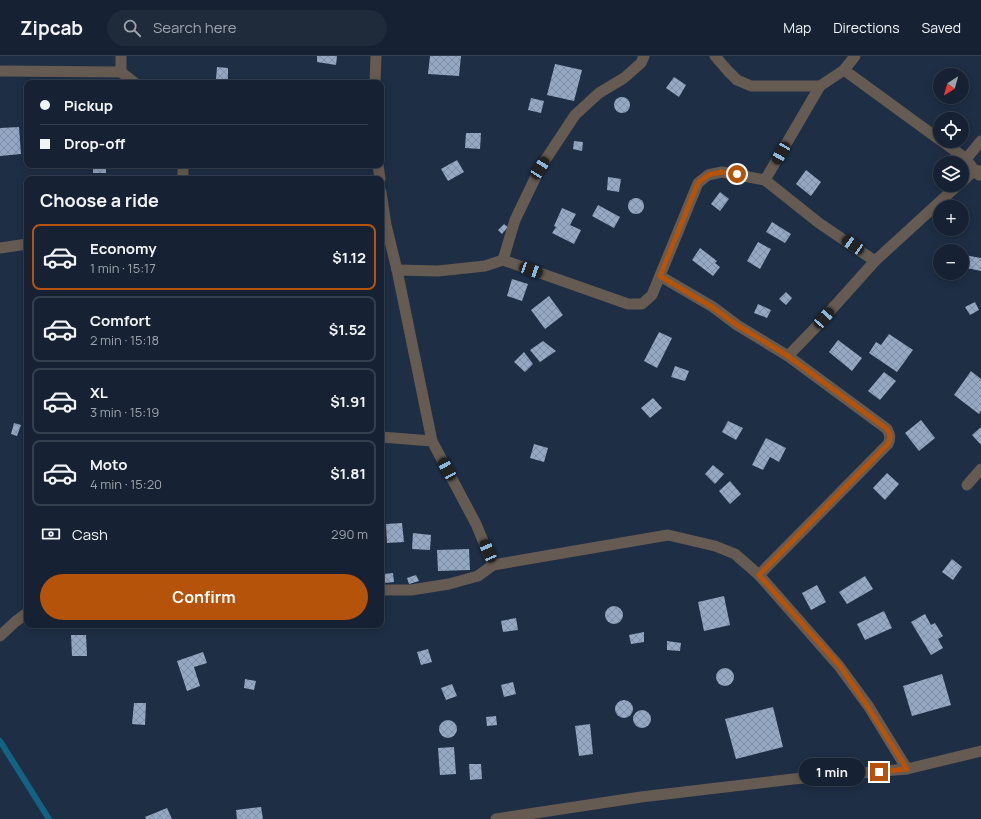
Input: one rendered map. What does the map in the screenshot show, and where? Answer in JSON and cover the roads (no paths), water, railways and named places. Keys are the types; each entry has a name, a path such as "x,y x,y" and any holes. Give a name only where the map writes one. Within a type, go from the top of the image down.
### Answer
{"street":[{"path":"121,56 121,72"},
{"path":"375,80 376,56"},
{"path":"503,260 515,220 540,168 575,115 599,93 624,78 641,63 644,56"},
{"path":"715,56 728,72 738,80 750,86 820,86"},
{"path":"765,180 820,86 844,70 855,56"},
{"path":"844,70 933,134"},
{"path":"0,71 121,72 131,80"},
{"path":"968,156 981,141"},
{"path":"952,148 963,156"},
{"path":"969,161 979,173 969,178"},
{"path":"398,270 438,271 485,266 503,260 628,304 642,304 652,295 698,183 708,175 722,172 765,180 819,223 875,260"},
{"path":"788,356 875,260 950,192"},
{"path":"384,212 398,270 432,441 476,524 493,565"},
{"path":"0,248 24,244"},
{"path":"660,276 712,307 737,325 788,356 887,429 890,435 891,440 888,444 759,575"},
{"path":"384,437 432,441"},
{"path":"967,485 981,469"},
{"path":"384,590 411,590 449,584 478,576 493,565 668,535 715,546 735,554 759,575 840,666 907,769"},
{"path":"0,636 24,615"},
{"path":"496,819 642,797 794,779 907,769 981,751"}],"waterway":[{"path":"0,741 49,819"}]}
